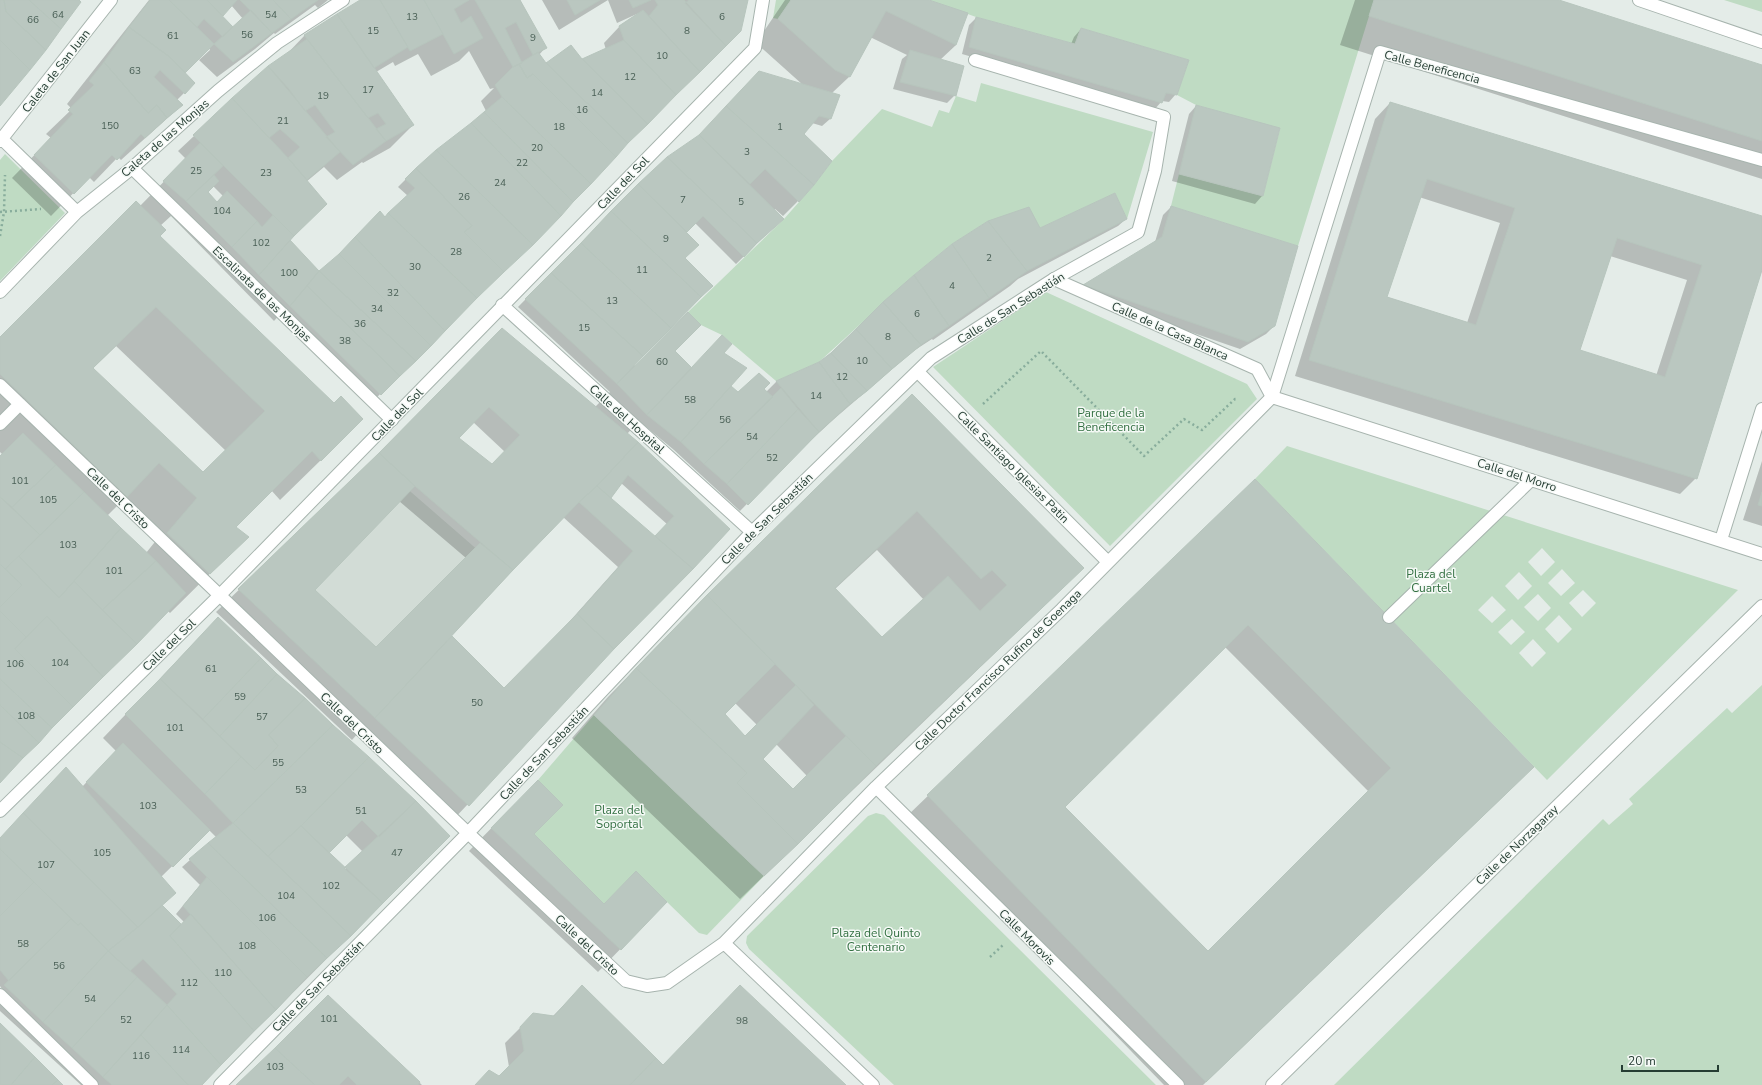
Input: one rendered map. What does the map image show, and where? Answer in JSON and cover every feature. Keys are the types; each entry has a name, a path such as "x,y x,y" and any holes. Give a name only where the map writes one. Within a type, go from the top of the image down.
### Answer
{"street":[{"name":"Caleta de San Juan","path":"1,140 111,0"},
{"name":"Caleta de las Monjas","path":"0,292 77,212 132,168 218,91 272,48 343,0"},
{"name":"Calle del Sol","path":"0,811 219,596 755,48 763,0"},
{"path":"1639,0 1762,42"},
{"name":"Calle Beneficencia","path":"1272,397 1380,52 1762,160"},
{"name":"Calle de San Sebastián","path":"220,1085 468,834 752,532 931,358 1054,280 1138,232 1155,171 1164,117 974,60"},
{"path":"1,140 77,212"},
{"name":"Escalinata de las Monjas","path":"132,168 392,420"},
{"name":"Calle de la Casa Blanca","path":"1054,280 1257,369 1272,397"},
{"name":"Calle del Hospital","path":"502,305 752,532"},
{"name":"Calle Santiago Iglesias Patin","path":"918,372 1108,562"},
{"name":"Calle del Cristo","path":"0,385 468,834 626,982 647,986 667,983 724,943"},
{"name":"Calle del Morro","path":"1272,397 1762,554"},
{"name":"Calle Doctor Francisco Rufino de Goenaga","path":"724,943 876,787 1062,609 1272,397"},
{"path":"0,424 20,404"},
{"path":"1721,540 1762,409"},
{"path":"1389,617 1531,480"},
{"name":"Calle de Norzagaray","path":"1272,1085 1762,606"},
{"name":"Calle Morovis","path":"876,787 1178,1085"},
{"path":"724,943 873,1085"},
{"path":"0,995 92,1085"}],"path":[{"path":"0,236 4,212 5,174"},
{"path":"0,212 44,209"},
{"path":"966,419 1041,351 1144,456 1184,419 1202,430 1235,399 1272,397"}],"shaded area":[{"path":"373,459 503,572 500,584 375,718 238,589"}],"green space":[{"path":"776,0 791,0 778,19 773,18"},
{"path":"929,0 1374,0 1298,246 1171,206 1179,174 1263,196 1280,129 1196,105 1177,95 1189,60 1081,28 1075,44 976,17"},
{"path":"1724,0 1762,0 1762,12"},
{"path":"981,83 1153,132 1127,219 1115,193 1040,228 988,221 952,244 914,275 819,362 776,381 722,335 701,325 688,312 784,219 814,185 832,161 882,109 932,127 939,110 949,113 956,96 976,102"},
{"path":"5,154 65,213 0,281 0,160"},
{"name":"Parque de la Beneficencia","path":"1046,292 1247,384 1257,399 1110,546 933,367"},
{"name":"Plaza del Cuartel","path":"1287,446 1738,590 1547,780 1255,479","holes":["1542,548 1555,562 1541,576 1528,562","1562,569 1575,583 1561,596 1548,583","1519,572 1532,586 1518,600 1505,586","1583,590 1596,603 1582,617 1569,603","1538,594 1551,608 1538,621 1524,607","1492,596 1506,610 1492,623 1478,610","1559,615 1572,629 1558,643 1545,629","1512,619 1525,632 1511,645 1498,632","1533,639 1546,653 1532,667 1519,653"]},
{"path":"1762,685 1762,1085 1334,1085 1603,819 1609,825 1633,804 1629,799 1727,708 1732,713"},
{"name":"Plaza del Soportal","path":"594,715 764,876 707,935 699,933 636,872 604,904 534,834 563,805 538,780"},
{"name":"Plaza del Quinto Centenario","path":"876,813 884,815 1156,1085 894,1085 749,949 746,943 747,936 868,816"}],"building":[{"path":"0,0 4,0 6,12 46,50 30,70 0,40"},
{"path":"4,0 29,0 61,29 46,50 6,12"},
{"path":"29,0 79,0 81,2 61,29"},
{"path":"150,0 169,0 214,44 185,73 171,58 129,27"},
{"path":"169,0 207,0 233,27 223,37 204,19 197,27"},
{"path":"207,0 237,0 223,16"},
{"path":"240,0 273,0 291,19 272,33"},
{"path":"273,0 318,0 291,19"},
{"path":"360,0 380,0 408,47 374,68 337,14"},
{"path":"380,0 424,0 443,34 410,51"},
{"path":"424,0 469,0 454,9 461,23 471,16 483,38 454,54"},
{"path":"475,0 520,0 547,48 533,55 516,22 505,28 522,63 513,67"},
{"path":"567,0 600,0 575,15"},
{"path":"629,0 651,0 633,8"},
{"path":"655,0 684,0 726,46 700,72 649,16 658,5"},
{"path":"689,0 748,0 741,31 726,46 685,3"},
{"path":"791,0 929,0 968,13 956,45 886,11 850,77 835,70 778,19"},
{"path":"1374,0 1559,0 1762,65 1762,141 1369,16"},
{"path":"251,10 272,33 233,62 214,44"},
{"path":"643,10 700,72 676,95 624,40 619,26"},
{"path":"337,14 414,125 386,141 376,129 386,124 378,113 368,118 304,35"},
{"path":"976,17 1075,44 1081,28 1189,60 1177,95 1166,93 1162,103 969,47"},
{"path":"129,27 171,58 195,83 185,94 160,70 154,77 183,105 167,118 157,105 148,113 104,62"},
{"path":"307,39 386,141 353,165 326,137 335,132 315,105 305,111 288,88 268,66"},
{"path":"0,40 30,70 0,106"},
{"path":"624,40 676,95 648,124 582,59"},
{"path":"571,45 582,59 648,124 628,143 546,63"},
{"path":"910,50 964,66 956,96 900,82"},
{"path":"538,52 546,63 628,143 616,157 533,74 527,78 519,64"},
{"path":"104,62 148,113 157,105 167,118 145,138 141,134 117,160 112,155 74,194 34,155 73,114 68,110 94,85 89,81"},
{"path":"519,64 527,78 533,74 616,157 591,184 502,97 495,85 513,67"},
{"path":"268,66 340,152 307,180 288,158 300,147 280,129 269,138 232,98"},
{"path":"759,71 840,95 831,119 819,116 804,134 832,161 814,185 726,106"},
{"path":"502,97 591,184 573,202 484,112"},
{"path":"232,98 288,158 327,204 294,236 193,135"},
{"path":"1390,102 1762,216 1762,270 1697,479 1309,360","holes":["1427,179 1515,208 1476,325 1387,297","1617,238 1702,265 1665,377 1580,350"]},
{"path":"1196,105 1280,128 1263,196 1179,174"},
{"path":"726,106 814,185 799,202 765,169 750,184 699,135"},
{"path":"484,112 573,202 561,216 471,123"},
{"path":"471,123 561,216 533,245 436,150"},
{"path":"699,135 784,219 757,243 667,157"},
{"path":"200,143 223,166 186,201 163,181"},
{"path":"436,150 533,245 504,272 464,232 472,226 416,168"},
{"path":"667,157 757,243 744,257 703,216 687,232 638,184"},
{"path":"416,168 472,226 464,232 504,272 477,298 388,213 415,188 405,179"},
{"path":"214,175 219,181 208,192 217,202 227,191 257,221 232,247 186,201"},
{"path":"638,184 699,245 685,258 713,286 701,297 611,211"},
{"path":"1115,193 1127,219 1027,271 988,221 1029,207 1040,228"},
{"path":"136,201 166,230 160,236 334,403 341,396 363,419 321,461 312,451 236,527 249,537 210,574 167,533 197,498 159,463 127,497 0,374 0,337","holes":["156,307 265,411 203,472 93,368"]},
{"path":"1171,206 1298,246 1275,326 1248,342 1083,285 1162,237"},
{"path":"380,211 385,217 388,213 477,298 445,331 355,237"},
{"path":"611,211 701,297 671,328 581,243"},
{"path":"273,215 294,236 259,275 232,247 257,221 262,227"},
{"path":"988,221 1027,271 989,298 952,244"},
{"path":"355,237 445,331 431,346 339,254"},
{"path":"290,240 319,271 290,306 259,275"},
{"path":"581,243 671,328 643,356 551,273"},
{"path":"952,244 989,298 949,326 914,275"},
{"path":"339,254 431,346 416,361 319,271"},
{"path":"319,271 416,361 400,376 307,286"},
{"path":"551,273 643,356 617,384 525,299"},
{"path":"914,275 949,326 921,345 883,302"},
{"path":"307,286 400,376 381,395 290,306"},
{"path":"883,302 921,345 892,369 856,329"},
{"path":"688,312 701,325 675,351 692,368 647,415 617,384"},
{"path":"502,328 638,442 597,486 579,502 513,570 379,453","holes":["489,407 520,435 492,464 459,438"]},
{"path":"856,329 892,369 867,391 831,353"},
{"path":"722,335 732,344 724,353 747,368 681,442 647,415"},
{"path":"831,353 867,391 850,404 819,362"},
{"path":"819,362 850,404 819,432 776,381"},
{"path":"759,373 770,383 764,389 773,397 704,464 681,442 731,386 738,392"},
{"path":"781,388 798,409 727,484 704,464"},
{"path":"912,394 1084,568 876,766 707,595","holes":["917,511 981,579 992,570 1007,585 980,611 948,576 882,637 835,588"]},
{"path":"798,409 819,432 748,505 727,484"},
{"path":"23,433 56,465 12,507 0,497 0,456"},
{"path":"638,442 730,529 693,569 655,536 674,516 628,475 611,498 597,486"},
{"path":"379,453 415,486 315,590 376,647 480,543 513,570 375,718 238,589"},
{"path":"56,465 84,492 40,535 12,507"},
{"path":"1255,479 1534,767 1206,1082 927,795","holes":["1248,625 1391,768 1208,951 1065,807"]},
{"path":"597,486 693,569 614,649 577,614 633,551 579,502"},
{"path":"84,492 121,528 59,598 19,556"},
{"path":"1762,492 1762,506 1758,505"},
{"path":"0,497 40,535 5,569 0,564"},
{"path":"121,528 156,561 102,610 74,581"},
{"path":"19,556 59,598 74,581 137,644 103,677 47,616 26,637 0,611 0,607 22,585 5,569"},
{"path":"156,561 186,593 137,644 102,610"},
{"path":"0,564 22,585 0,607"},
{"path":"707,595 775,664 725,714 745,736 796,685 814,705 763,759 793,789 846,736 876,766 798,844 737,783 747,773 636,668"},
{"path":"0,611 26,637 15,649 73,707 52,728 0,679"},
{"path":"577,614 614,649 469,806 375,718 452,636 504,688"},
{"path":"47,616 103,677 73,707 15,649"},
{"path":"218,617 261,658 203,719 160,679"},
{"path":"261,658 277,674 220,736 203,719"},
{"path":"636,668 747,773 737,783 798,844 764,876 594,715"},
{"path":"277,674 305,698 269,735 278,746 255,770 220,736"},
{"path":"0,679 52,728 39,743 0,705"},
{"path":"160,679 241,757 205,794 125,714"},
{"path":"305,698 333,725 233,823 205,794 241,757 255,770 278,746 269,735"},
{"path":"0,705 39,743 23,758 0,742"},
{"path":"333,725 369,757 301,826 268,856 233,823"},
{"path":"0,742 23,758 0,783"},
{"path":"123,743 210,830 173,867 86,782"},
{"path":"369,757 416,801 379,837 362,820 329,853 301,826"},
{"path":"66,767 176,893 138,927 23,813"},
{"path":"538,780 563,805 534,834 604,904 636,871 667,902 621,950 491,828"},
{"path":"416,801 450,836 383,903 344,868"},
{"path":"23,813 138,927 108,951 81,923 78,925 0,849 0,838"},
{"path":"233,823 351,936 327,958 208,843"},
{"path":"301,826 383,903 351,936 268,856"},
{"path":"208,843 327,958 307,977 189,859"},
{"path":"0,849 34,882 0,916"},
{"path":"207,877 307,977 276,1010 183,906"},
{"path":"34,882 71,919 9,981 0,970 0,916"},
{"path":"162,905 181,924 170,936 254,1031 221,1065 167,1005 177,994 143,959 130,971 108,951"},
{"path":"191,914 276,1010 254,1031 170,936"},
{"path":"71,919 78,925 81,923 108,951 43,1022 4,985"},
{"path":"108,951 137,977 72,1048 43,1022"},
{"path":"137,977 167,1005 103,1077 72,1048"},
{"path":"582,985 656,1058 630,1085 475,1085 489,1070 499,1076 524,1051 520,1027 533,1013 554,1016"},
{"path":"740,985 846,1085 630,1085 656,1058 663,1065"},
{"path":"328,995 420,1082 418,1085 357,1085 348,1076 339,1085 315,1085 275,1048"},
{"path":"167,1005 221,1065 202,1085 188,1085 141,1035"},
{"path":"0,1023 35,1057 11,1085 0,1085"},
{"path":"141,1035 188,1085 112,1085 103,1077"},
{"path":"275,1048 315,1085 236,1085"},
{"path":"35,1057 58,1080 52,1085 11,1085"},
{"path":"58,1080 63,1085 52,1085"}]}
